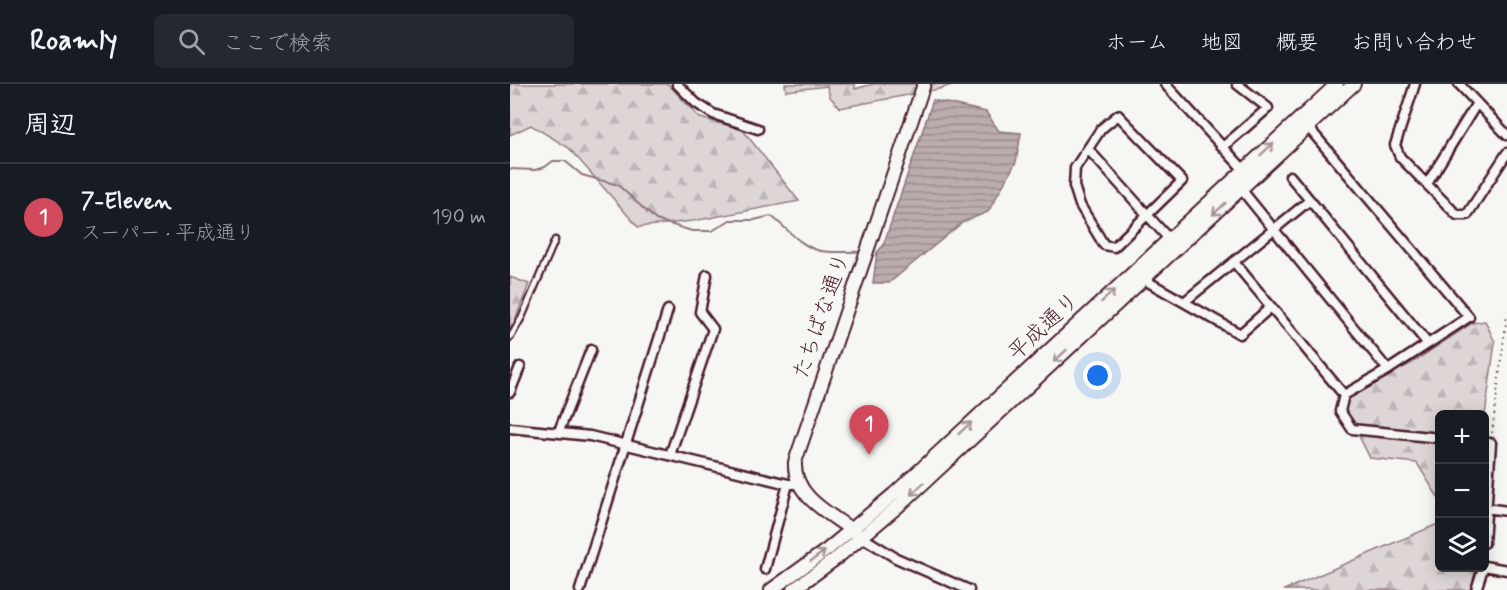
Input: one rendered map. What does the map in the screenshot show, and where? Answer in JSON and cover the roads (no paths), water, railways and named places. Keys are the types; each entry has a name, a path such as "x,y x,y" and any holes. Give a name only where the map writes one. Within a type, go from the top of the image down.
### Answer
{"street":[{"path":"677,84 696,103 713,114 758,129"},
{"name":"たちばな通り","path":"793,484 795,462 804,431 859,278 924,84"},
{"path":"1165,84 1244,170"},
{"path":"1223,147 1268,108 1237,84"},
{"name":"平成通り","path":"771,590 894,494 1337,84"},
{"name":"平成通り","path":"793,590 902,503 1354,84"},
{"path":"1415,84 1395,145 1400,157 1457,215 1467,215 1507,153"},
{"path":"1459,84 1507,135"},
{"path":"1427,184 1477,103"},
{"path":"1118,116 1182,181 1147,214 1114,247 1104,246 1080,205 1074,186 1075,168 1101,129 1118,116"},
{"path":"1308,127 1468,317 1388,370 1344,395 1340,411 1352,429 1435,437"},
{"path":"1089,149 1169,239"},
{"path":"1290,176 1428,344"},
{"path":"1241,189 1388,370"},
{"path":"1184,302 1310,200"},
{"path":"1234,262 1344,395"},
{"path":"670,455 713,329 700,312 707,275"},
{"path":"1143,279 1240,334 1271,308"},
{"path":"580,590 668,310"},
{"path":"559,431 591,350"},
{"path":"510,392 520,367"},
{"path":"510,428 559,431 626,444 793,484 862,537 896,558 969,590"},
{"path":"765,570 793,484"},
{"path":"1489,508 1507,511"},
{"path":"1489,568 1507,570"},
{"path":"1476,590 1482,572"}],"lane":[{"path":"510,338 522,317 555,240"}],"waterway":[{"path":"510,169 535,170 553,161 565,161 582,175 618,185 656,220 692,231 712,231 730,220 754,220 771,216 810,248 828,252 861,252"}],"place":[{"name":"7-Eleven","path":"869,455"}]}
